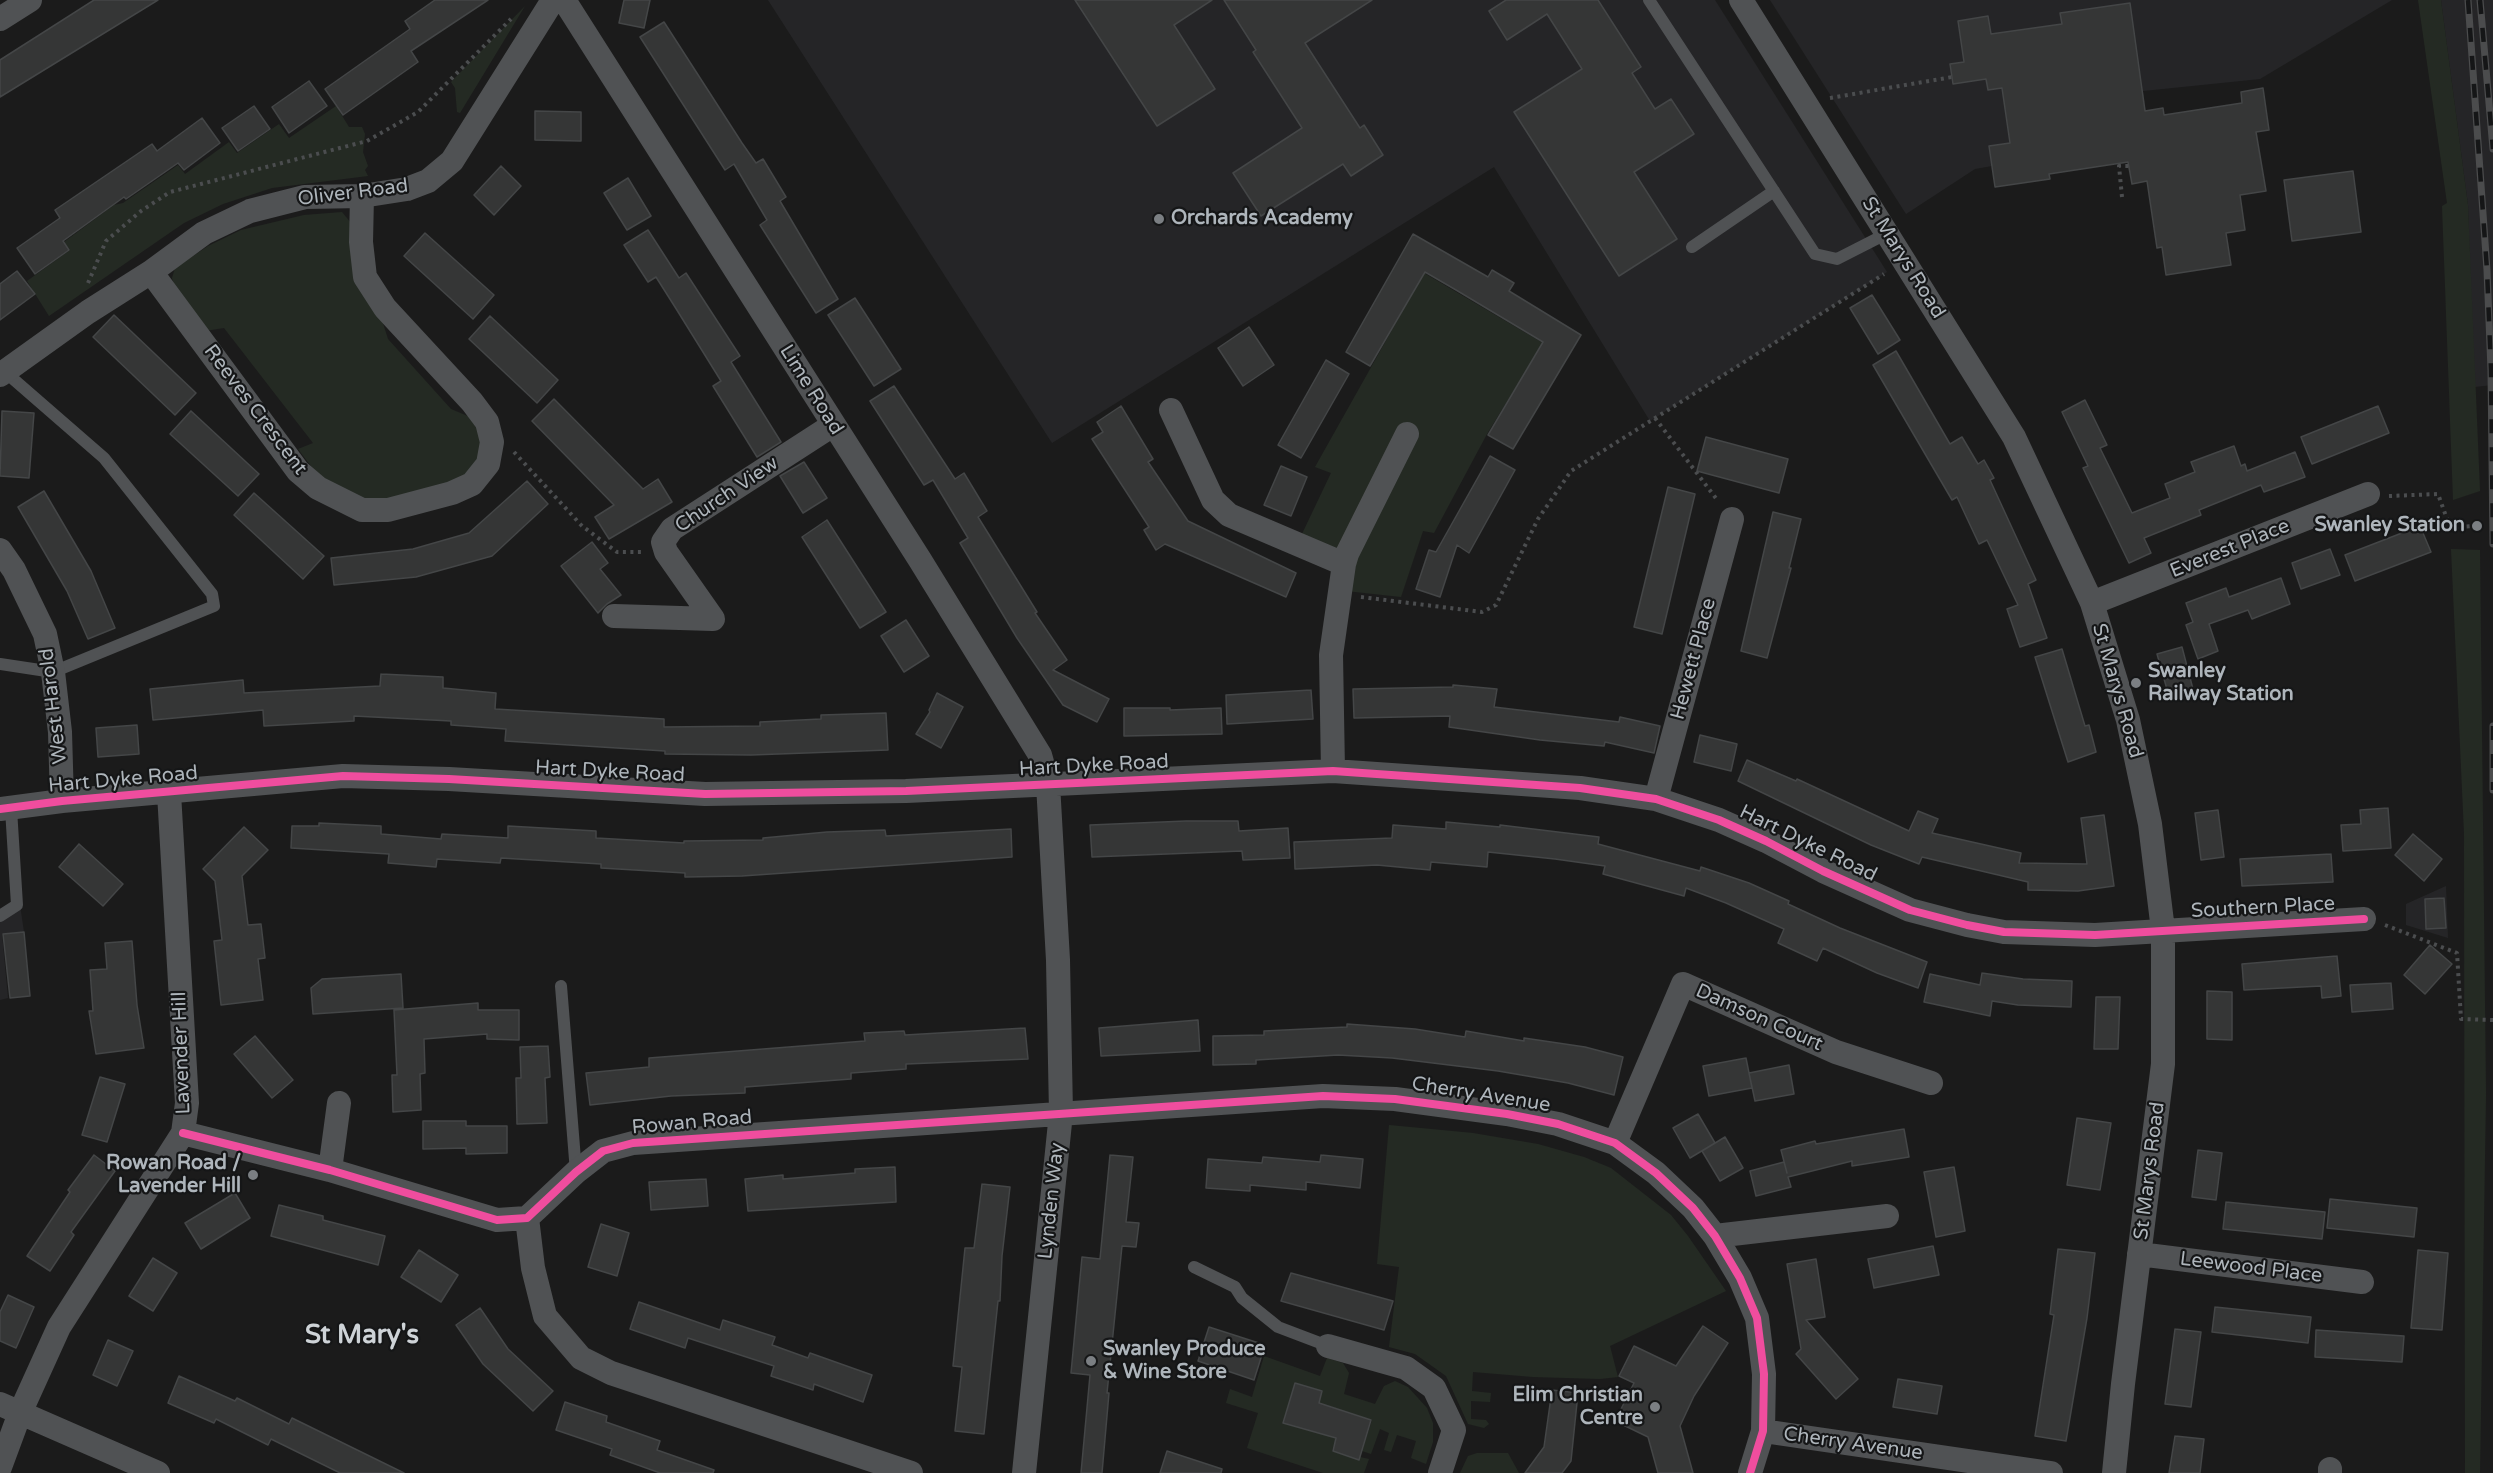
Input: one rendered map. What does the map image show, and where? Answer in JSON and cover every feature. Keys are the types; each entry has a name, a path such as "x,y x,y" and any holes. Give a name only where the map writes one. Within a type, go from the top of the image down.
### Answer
{"street":[{"path":"0,18 30,0"},
{"name":"Oliver Road","path":"2,373 88,312 151,272 204,232 250,211 305,197 362,196 407,189 428,181 452,161 553,0"},
{"name":"Lime Road","path":"564,0 1040,755 1048,784"},
{"name":"St Marys Road","path":"1741,0 2014,437 2092,603 2128,720 2155,855 2163,930 2163,1064 2114,1473"},
{"path":"362,196 361,242 365,277 385,308 472,402 487,422 492,442"},
{"name":"Reeves Crescent","path":"151,272 298,471 318,488 340,500 362,510 388,510 452,493 472,484 488,464 492,442"},
{"path":"1171,410 1214,500 1229,515 1344,564"},
{"name":"Church View","path":"614,616 713,619 666,552 663,542 672,529 833,424"},
{"path":"1333,771 1331,654 1344,564 1407,434"},
{"name":"Everest Place","path":"2092,603 2368,494"},
{"name":"Hewett Place","path":"1656,799 1732,519"},
{"name":"West Harold","path":"0,549 14,570 45,634 53,672 60,732 62,801"},
{"name":"Hart Dyke Road","path":"6,809 62,801 343,776 449,779 705,794 906,791 1333,771 1580,788 1656,799 1719,820 1766,841 1823,872 1910,910 1967,925 2038,935 2095,935 2163,930"},
{"name":"Lynden Way","path":"1024,1473 1061,1113 1058,960 1048,784"},
{"name":"Lavender Hill","path":"0,1467 10,1408 183,1133 187,1103 169,793"},
{"name":"Southern Place","path":"2163,930 2364,919"},
{"name":"Damson Court","path":"1615,1143 1683,984 1836,1052 1931,1083"},
{"name":"Cherry Avenue","path":"1061,1113 1323,1096 1395,1099 1507,1113 1558,1124 1615,1143 1667,1182 1715,1236 1740,1278 1757,1318 1764,1374 1763,1431 1750,1473"},
{"path":"330,1170 339,1103"},
{"name":"Rowan Road","path":"527,1218 576,1172 603,1151 633,1143 1061,1113"},
{"path":"183,1133 330,1170 497,1220 527,1218 533,1268 544,1317 581,1358 611,1373 911,1473"},
{"path":"1715,1236 1887,1216"},
{"name":"Leewood Place","path":"2139,1254 2362,1282"},
{"path":"1328,1346 1406,1368 1434,1388 1454,1430 1440,1473"},
{"path":"10,1408 158,1473"},
{"name":"Cherry Avenue","path":"1763,1431 2051,1473"}],"lane":[{"path":"1649,0 1815,254 1837,259 1887,233"},
{"path":"1692,247 1774,191"},
{"path":"0,664 53,672 214,606 212,594 104,458 2,373"},
{"path":"0,916 16,905 6,809"},
{"path":"561,986 576,1172"},
{"path":"1194,1267 1235,1287 1242,1298 1278,1327 1328,1346"}],"path":[{"path":"88,312 83,294 106,241 141,212 170,192 367,141 418,112 514,16"},
{"path":"1815,118 1831,96 1952,77"},
{"path":"2122,197 2119,166 2129,166"},
{"path":"1340,594 1482,612 1496,605 1538,519 1571,471 1887,273 1907,264"},
{"path":"1655,418 1732,519"},
{"path":"492,442 511,449 582,525 617,552 666,552"},
{"path":"2368,494 2399,497 2438,494 2447,519 2460,527 2475,526"},
{"path":"2364,919 2397,928 2457,953 2461,1019 2493,1020"}],"shaded area":[{"name":"Orchards Academy","path":"768,0 1715,0 1887,272 1650,421 1494,167 1052,443"},
{"path":"1770,0 2392,0 2260,79 2143,91 2146,111 2163,109 2166,129 2091,141 2094,167 2050,174 2050,179 1995,187 1992,166 1975,169 1906,214"},
{"path":"2418,0 2441,0 2468,205 2480,491 2453,500 2442,206 2447,203"},
{"path":"2441,0 2493,0 2493,385 2474,387 2468,205"},
{"path":"525,6 460,113 457,112 455,88 451,82"},
{"path":"336,106 349,127 362,127 365,134 363,152 368,166 365,170 368,176 272,188 223,204 184,223 49,316 27,281 70,250 64,242 114,205 123,203 178,165 185,174 229,142 237,153 279,124 289,138"},
{"path":"342,212 351,223 388,339 451,409 470,417 481,434 480,459 468,475 448,484 388,501 365,501 323,482 298,449 313,443 224,328 205,331 175,289 172,278 175,268 208,246 241,230 304,215"},
{"path":"1424,273 1543,343 1487,434 1434,533 1423,531 1401,597 1346,591 1356,558 1301,536 1331,473 1315,467"},
{"path":"2451,549 2480,550 2486,1094 2480,1473 2465,1473 2464,833"},
{"path":"2446,886 2448,938 2406,925 2406,904"},
{"path":"20,905 24,932 2,934 8,998 0,1000 0,911"},
{"path":"1389,1125 1473,1133 1538,1144 1584,1157 1611,1168 1671,1215 1726,1291 1610,1346 1618,1377 1600,1379 1533,1377 1473,1372 1472,1391 1491,1393 1490,1402 1471,1401 1471,1419 1486,1420 1489,1424 1484,1428 1468,1424 1446,1376 1415,1354 1389,1347 1399,1267 1377,1264"},
{"path":"1264,1356 1320,1376 1327,1358 1343,1363 1349,1373 1344,1394 1375,1404 1384,1386 1395,1381 1408,1387 1427,1408 1433,1423 1433,1442 1426,1464 1411,1458 1416,1441 1397,1435 1391,1452 1384,1450 1389,1433 1380,1429 1371,1454 1362,1451 1372,1420 1319,1403 1322,1391 1295,1383 1283,1423 1336,1438 1332,1451 1359,1460 1360,1457 1369,1459 1364,1473 1323,1473 1247,1448 1258,1413 1226,1403 1230,1389 1252,1397"},
{"path":"1477,1453 1508,1453 1519,1473 1460,1473 1468,1456"}],"building":[{"path":"94,0 158,0 0,97 0,60"},
{"path":"435,0 488,0 411,51 418,62 343,115 325,89 410,29 405,21"},
{"path":"624,0 650,0 644,28 619,23"},
{"path":"1075,0 1212,0 1174,25 1215,89 1157,126"},
{"path":"1224,0 1372,0 1305,43 1360,128 1364,125 1383,155 1351,176 1343,164 1261,216 1233,173 1302,128 1253,52 1256,50"},
{"path":"1506,0 1598,0 1641,67 1632,73 1655,109 1671,99 1694,134 1634,172 1677,239 1619,276 1514,112 1582,69 1547,14 1507,40 1489,11"},
{"path":"2130,3 2145,111 2163,108 2164,115 2242,103 2241,92 2263,88 2269,130 2256,132 2266,191 2240,195 2245,230 2226,233 2231,265 2166,275 2162,247 2157,248 2147,181 2132,184 2128,162 2049,174 2050,179 1995,187 1989,146 2010,143 2002,88 1988,90 1986,79 1953,84 1950,64 1964,62 1958,21 1988,16 1991,34 2062,24 2060,13"},
{"path":"664,22 742,143 756,163 763,159 786,197 780,201 838,299 816,313 760,225 767,220 734,164 725,170 640,37"},
{"path":"309,81 327,106 289,133 272,107"},
{"path":"254,106 270,129 238,151 222,128"},
{"path":"535,111 581,112 581,141 535,140"},
{"path":"202,118 220,143 184,170 178,163 126,199 124,197 63,241 69,250 35,274 17,248 60,218 55,210 152,144 157,151"},
{"path":"501,166 521,186 494,215 474,195"},
{"path":"2353,171 2361,232 2292,241 2284,180"},
{"path":"628,178 651,216 627,230 604,193"},
{"path":"648,230 679,278 686,273 740,356 731,362 781,442 757,457 713,386 721,381 675,307 656,277 648,282 624,245"},
{"path":"425,233 494,295 473,319 404,256"},
{"path":"1413,234 1488,277 1492,270 1514,283 1509,291 1581,335 1513,449 1488,435 1543,342 1456,290 1425,272 1370,366 1346,352"},
{"path":"17,271 35,294 0,320 0,284"},
{"path":"1872,295 1900,340 1878,354 1850,308"},
{"path":"855,298 901,369 874,386 828,315"},
{"path":"114,315 196,393 175,415 93,337"},
{"path":"490,316 558,380 537,403 469,339"},
{"path":"1249,327 1274,365 1243,386 1218,348"},
{"path":"1896,351 1950,444 1962,437 1978,464 1984,460 1994,478 1990,480 2036,580 2028,584 2047,638 2020,647 2007,609 2018,605 1987,540 1979,544 1957,497 1952,500 1873,365"},
{"path":"1326,360 1349,374 1301,458 1278,445"},
{"path":"894,386 955,479 964,473 987,511 978,517 1037,612 1035,613 1067,660 1053,670 1109,699 1097,722 1063,705 1017,638 960,543 968,538 933,480 924,485 870,401"},
{"path":"554,399 643,489 658,479 672,502 609,539 595,517 614,505 532,421"},
{"path":"2085,400 2107,445 2100,448 2132,513 2170,498 2165,484 2195,472 2191,462 2234,446 2241,466 2245,464 2247,471 2295,452 2305,477 2264,492 2261,485 2199,510 2201,515 2144,538 2151,553 2129,563 2083,468 2088,466 2062,412"},
{"path":"1121,406 1153,459 1148,462 1188,521 1296,573 1286,597 1165,544 1156,550 1144,530 1149,527 1092,439 1103,432 1097,422"},
{"path":"2378,406 2389,433 2312,464 2301,437"},
{"path":"2,411 34,413 29,478 0,476"},
{"path":"191,411 259,474 238,496 170,434"},
{"path":"1706,437 1788,459 1779,493 1697,471"},
{"path":"1490,456 1515,470 1469,553 1457,545 1440,597 1416,589 1429,550 1436,552"},
{"path":"804,462 827,498 803,513 780,476"},
{"path":"1281,466 1307,477 1291,516 1264,505"},
{"path":"527,481 548,504 492,556 416,577 334,585 331,558 413,549 469,533"},
{"path":"1668,487 1695,494 1662,634 1634,627"},
{"path":"44,491 91,571 115,628 88,639 67,591 18,507"},
{"path":"254,493 324,556 303,579 234,515"},
{"path":"1773,512 1801,519 1789,568 1791,568 1767,658 1741,651"},
{"path":"827,520 886,612 860,628 802,537"},
{"path":"2420,526 2431,552 2355,581 2345,555"},
{"path":"592,542 608,563 600,569 621,595 598,613 561,566"},
{"path":"2330,549 2340,575 2301,589 2292,563"},
{"path":"2281,578 2290,604 2252,619 2248,610 2209,624 2218,651 2198,659 2186,625 2193,622 2186,603 2226,588 2229,597"},
{"path":"906,620 929,656 904,672 881,636"},
{"path":"2182,647 2194,693 2170,700 2157,654"},
{"path":"2062,649 2085,726 2089,725 2096,752 2068,762 2035,657"},
{"path":"381,674 443,677 443,688 496,693 495,709 664,719 664,727 760,726 760,722 821,719 821,715 886,713 888,750 751,755 665,754 665,751 505,741 506,729 451,725 451,721 354,716 354,721 264,726 263,710 153,720 150,689 243,680 244,693 380,686"},
{"path":"1453,685 1497,689 1494,707 1619,722 1620,717 1660,726 1654,753 1605,742 1604,746 1540,740 1449,727 1450,716 1354,718 1353,689 1453,687"},
{"path":"1311,690 1313,719 1227,724 1226,695"},
{"path":"937,693 963,707 941,748 916,734 930,712"},
{"path":"1124,708 1170,708 1170,710 1221,708 1222,734 1124,736"},
{"path":"137,725 139,754 98,757 96,728"},
{"path":"1700,735 1737,744 1731,771 1694,762"},
{"path":"1747,760 1796,781 1797,779 1909,831 1918,811 1938,819 1932,833 2021,853 2019,863 2087,864 2081,818 2104,815 2114,886 2078,891 2028,890 2028,882 1922,857 1919,864 1871,845 1738,781"},
{"path":"2388,808 2391,848 2343,851 2341,825 2361,824 2360,810"},
{"path":"2218,810 2224,857 2201,860 2195,813"},
{"path":"1238,821 1239,831 1288,828 1290,858 1243,860 1242,851 1092,857 1090,825"},
{"path":"1446,822 1500,827 1500,825 1599,837 1598,844 1700,871 1701,867 1749,883 1840,928 1927,962 1918,988 1877,973 1823,948 1817,961 1778,943 1784,929 1726,903 1686,888 1684,896 1603,874 1605,866 1488,852 1487,867 1431,862 1430,870 1377,865 1295,869 1294,842 1392,838 1393,825 1446,829"},
{"path":"319,823 381,826 381,834 441,839 442,834 508,838 508,826 596,831 596,838 684,843 684,841 763,840 763,838 827,832 885,830 886,836 1011,829 1012,857 742,876 685,877 685,873 601,868 601,864 501,858 500,863 437,859 436,867 388,863 389,854 291,848 292,826 319,826"},
{"path":"244,827 268,850 242,876 248,925 261,924 265,958 258,959 263,1000 221,1005 214,941 222,940 215,881 203,869"},
{"path":"2413,834 2442,859 2424,881 2395,855"},
{"path":"79,844 123,884 103,906 59,867"},
{"path":"2331,854 2333,882 2242,886 2240,859"},
{"path":"2444,898 2446,928 2426,929 2425,899"},
{"path":"24,932 30,996 10,998 3,934"},
{"path":"132,941 137,1005 144,1048 96,1054 89,1011 93,1011 90,970 107,969 105,943"},
{"path":"2430,945 2452,964 2425,994 2404,975"},
{"path":"2337,956 2341,996 2322,998 2321,986 2244,990 2242,964"},
{"path":"1982,973 2023,979 2072,981 2071,1007 2018,1005 1992,1001 1990,1016 1924,1002 1930,974 1980,985"},
{"path":"401,974 403,1008 313,1014 311,988 322,979"},
{"path":"2391,983 2393,1009 2352,1012 2350,985"},
{"path":"2207,991 2232,992 2232,1040 2207,1039"},
{"path":"2096,997 2120,997 2118,1049 2094,1049"},
{"path":"478,1003 478,1010 519,1010 519,1040 487,1039 487,1034 424,1039 425,1073 420,1074 421,1110 393,1112 392,1075 397,1075 394,1010"},
{"path":"1198,1020 1200,1051 1101,1056 1099,1028"},
{"path":"1347,1024 1415,1029 1465,1037 1466,1031 1524,1041 1524,1038 1585,1047 1623,1057 1614,1095 1568,1083 1498,1071 1392,1058 1338,1055 1256,1060 1256,1064 1213,1065 1213,1036 1264,1035 1264,1031 1347,1027"},
{"path":"1025,1028 1028,1059 906,1064 906,1069 851,1073 851,1079 745,1087 745,1093 671,1096 590,1105 586,1073 649,1067 649,1058 865,1041 864,1033 904,1031 905,1035"},
{"path":"255,1036 293,1080 272,1098 234,1054"},
{"path":"548,1046 550,1077 545,1078 547,1123 517,1124 516,1078 521,1078 520,1047"},
{"path":"1746,1058 1752,1088 1709,1096 1703,1066"},
{"path":"1789,1065 1794,1094 1755,1101 1749,1073"},
{"path":"100,1077 125,1084 107,1142 82,1135"},
{"path":"1698,1114 1715,1143 1690,1158 1673,1128"},
{"path":"2077,1118 2111,1123 2100,1190 2067,1185"},
{"path":"423,1121 466,1121 466,1126 507,1126 507,1153 466,1154 466,1148 423,1149"},
{"path":"1904,1129 1909,1157 1852,1166 1852,1161 1788,1177 1791,1187 1756,1196 1750,1171 1784,1162 1787,1173 1781,1150 1815,1141 1816,1144"},
{"path":"1725,1137 1743,1168 1720,1181 1702,1151"},
{"path":"2198,1150 2222,1153 2216,1200 2192,1197"},
{"path":"94,1155 115,1171 71,1232 74,1235 50,1271 27,1256 70,1192 68,1190"},
{"path":"1110,1155 1133,1157 1126,1222 1139,1223 1136,1247 1122,1246 1107,1393 1109,1393 1102,1473 1081,1473 1090,1375 1071,1373 1082,1257 1100,1259"},
{"path":"1321,1155 1363,1159 1360,1188 1306,1182 1306,1190 1250,1185 1250,1191 1206,1188 1208,1159 1262,1163 1263,1157 1320,1162"},
{"path":"895,1167 896,1202 748,1211 745,1179 783,1175 783,1179 855,1173 855,1169"},
{"path":"1954,1167 1965,1231 1936,1237 1924,1172"},
{"path":"706,1179 708,1206 651,1210 649,1182"},
{"path":"982,1184 1010,1187 1002,1256 1000,1301 998,1301 984,1434 955,1431 962,1367 953,1366 965,1248 974,1248"},
{"path":"235,1193 250,1218 201,1249 185,1223"},
{"path":"2330,1199 2417,1208 2414,1237 2327,1228"},
{"path":"2226,1202 2325,1212 2322,1239 2223,1229"},
{"path":"279,1205 323,1216 323,1220 385,1236 378,1265 271,1236"},
{"path":"601,1224 629,1233 617,1276 588,1267"},
{"path":"1933,1246 1939,1275 1874,1288 1868,1259"},
{"path":"2058,1249 2095,1253 2087,1318 2066,1441 2035,1436 2054,1315 2050,1314"},
{"path":"419,1250 458,1275 441,1302 401,1277"},
{"path":"2418,1250 2448,1253 2442,1330 2411,1328"},
{"path":"153,1258 177,1273 153,1311 129,1296"},
{"path":"1816,1259 1825,1317 1806,1320 1858,1379 1836,1399 1796,1354 1801,1349 1787,1264"},
{"path":"1291,1273 1393,1301 1384,1330 1281,1301"},
{"path":"8,1295 34,1307 16,1348 0,1341 0,1312"},
{"path":"639,1302 720,1330 723,1320 775,1337 772,1345 808,1358 810,1353 872,1375 863,1402 814,1384 813,1390 771,1376 774,1366 688,1338 685,1348 630,1329"},
{"path":"2215,1307 2311,1317 2308,1343 2212,1332"},
{"path":"480,1308 508,1349 553,1391 533,1411 483,1364 456,1325"},
{"path":"1703,1326 1728,1343 1694,1396 1680,1426 1693,1473 1658,1473 1648,1437 1615,1421 1634,1383 1619,1376 1634,1346 1676,1366"},
{"path":"1209,1327 1265,1345 1254,1380 1198,1361"},
{"path":"2175,1329 2201,1332 2191,1407 2165,1404"},
{"path":"2316,1330 2404,1336 2402,1362 2315,1357"},
{"path":"108,1340 133,1351 117,1386 93,1375"},
{"path":"179,1376 235,1401 237,1398 289,1424 292,1418 404,1473 340,1473 271,1439 268,1445 216,1419 214,1423 168,1403"},
{"path":"1898,1379 1942,1386 1937,1414 1893,1407"},
{"path":"1295,1383 1322,1391 1319,1403 1371,1420 1359,1460 1333,1451 1336,1438 1283,1423"},
{"path":"1552,1390 1578,1393 1571,1461 1562,1473 1525,1473 1544,1447"},
{"path":"565,1402 607,1416 606,1422 660,1441 657,1450 714,1470 713,1473 660,1473 610,1455 612,1449 556,1430"},
{"path":"2175,1436 2204,1439 2200,1473 2169,1473"},
{"path":"1167,1451 1222,1469 1221,1473 1160,1473"}],"railway":[{"path":"2468,0 2487,270 2491,370 2493,544"},
{"path":"2480,0 2493,149"},
{"path":"2493,726 2493,790"}],"cycle path":[{"path":"0,809 62,801 343,776 449,779 705,794 906,791 1333,771 1580,788 1656,799 1719,820 1766,841 1823,871 1910,910 2004,932 2095,935 2364,919"},
{"path":"183,1133 330,1170 497,1220 527,1218 576,1172 603,1151 633,1143 1323,1096 1395,1099 1507,1114 1558,1124 1615,1143 1656,1173 1693,1208 1715,1236 1740,1278 1757,1318 1764,1374 1763,1431 1750,1473"}],"place":[{"name":"Orchards Academy","path":"1159,219"},
{"name":"Swanley Station","path":"2477,526"},
{"name":"Swanley Railway Station","path":"2136,683"},
{"name":"Rowan Road / Lavender Hill","path":"253,1175"},
{"name":"Swanley Produce & Wine Store","path":"1091,1361"},
{"name":"Elim Christian Centre","path":"1655,1407"}],"district":[{"name":"St Mary's","path":"362,1336"}]}
